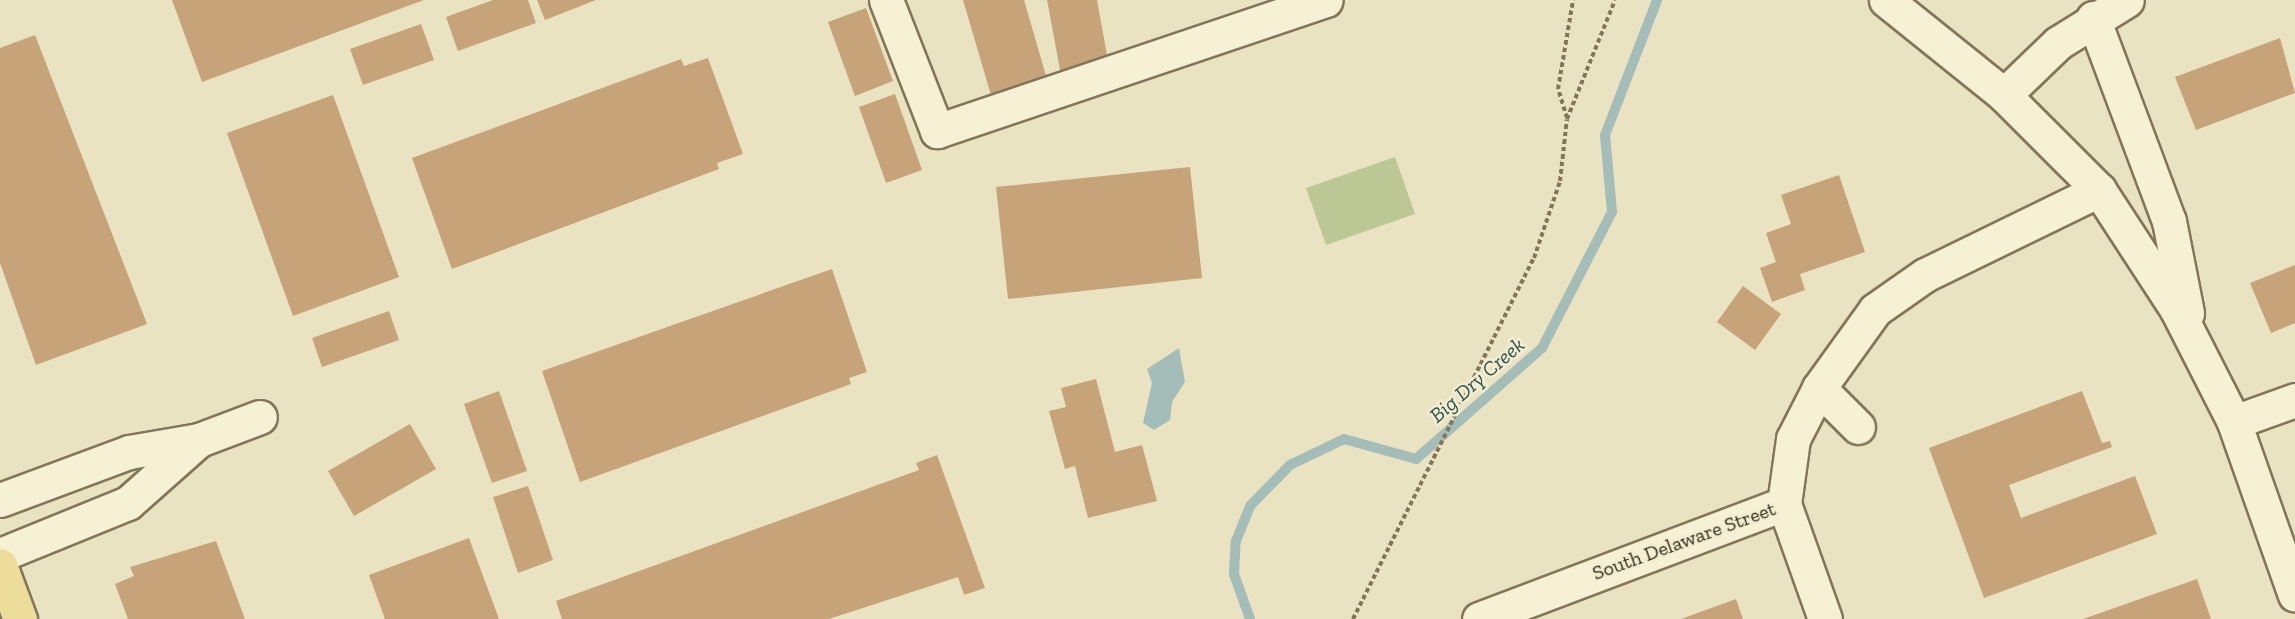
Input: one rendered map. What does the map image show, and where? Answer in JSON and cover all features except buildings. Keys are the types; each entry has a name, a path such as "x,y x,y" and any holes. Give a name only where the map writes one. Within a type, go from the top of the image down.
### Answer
{"main road":[{"path":"0,565 20,619"}],"street":[{"path":"886,0 937,131 1326,0"},
{"path":"1886,0 2004,95 2099,190 2192,339 2234,422 2295,595"},
{"path":"2004,95 2093,18 2127,0"},
{"path":"2093,18 2169,221 2192,339"},
{"name":"South Delaware Street","path":"1479,619 1784,504 1793,439 1819,388 1883,304 1925,275 2099,190"},
{"path":"1819,388 1858,427"},
{"path":"2234,422 2295,400"},
{"path":"0,500 129,452 199,440 260,417"},
{"path":"0,555 128,503 199,440"},
{"path":"1784,504 1825,619"}],"path":[{"path":"1567,119 1558,89 1572,0"},
{"path":"1353,619 1391,548 1534,258 1560,181 1567,119 1615,0"}],"green space":[{"path":"1395,157 1415,214 1326,245 1306,188"}],"water":[{"path":"1179,348 1185,382 1172,402 1170,420 1154,430 1143,423 1152,383 1147,369"}],"waterway":[{"name":"Big Dry Creek","path":"1250,619 1234,574 1236,541 1250,506 1290,465 1344,439 1416,459 1542,348 1612,212 1605,135 1657,0"}]}
